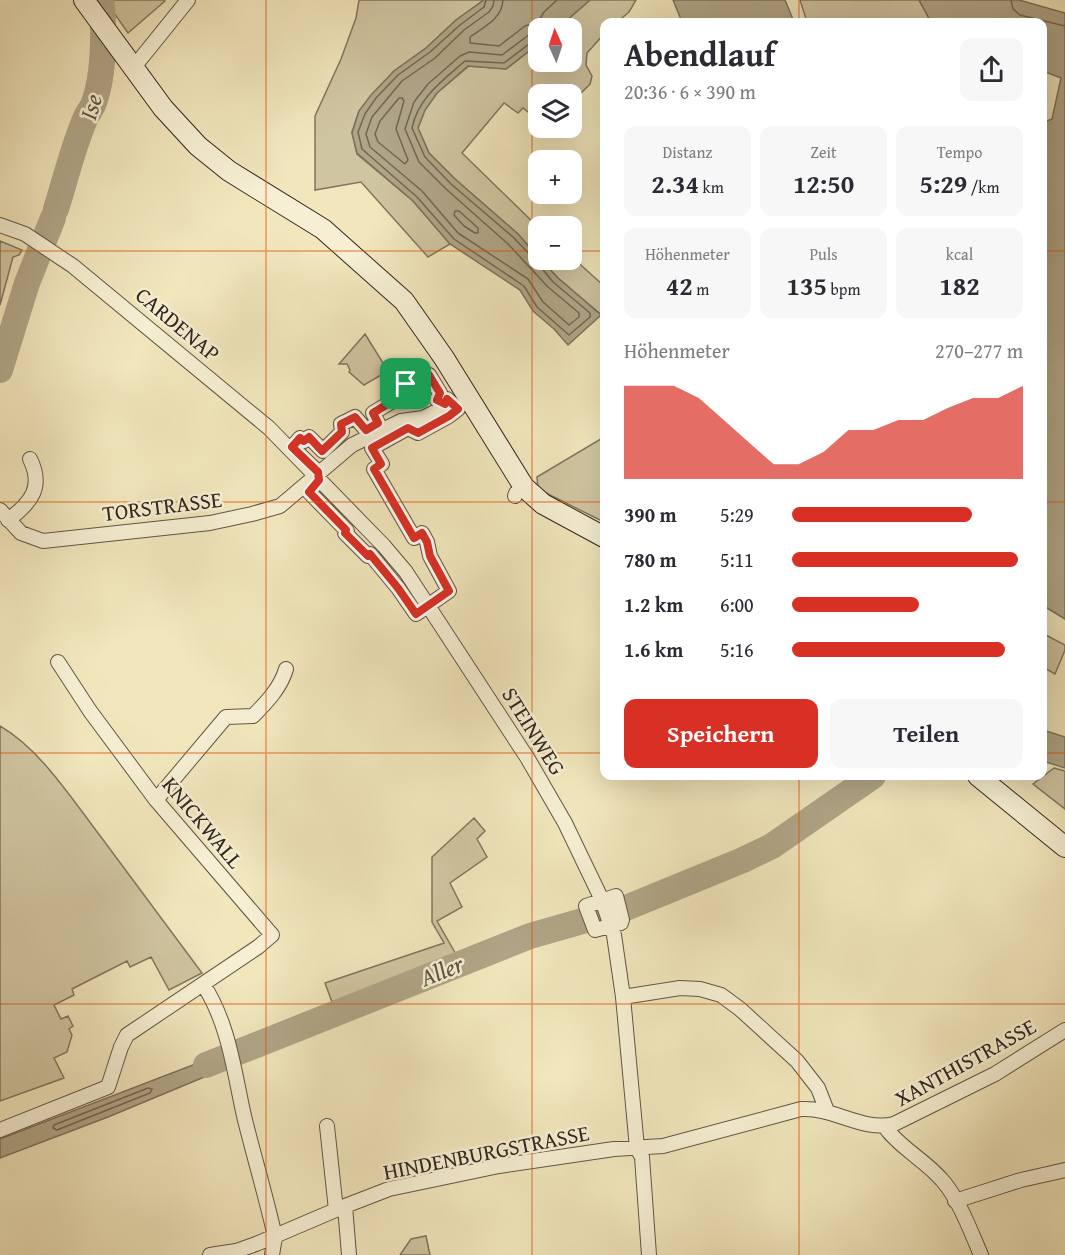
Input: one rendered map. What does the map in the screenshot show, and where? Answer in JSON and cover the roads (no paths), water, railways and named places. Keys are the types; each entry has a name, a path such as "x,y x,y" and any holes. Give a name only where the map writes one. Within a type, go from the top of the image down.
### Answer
{"street":[{"path":"84,0 164,108 198,146 229,171 323,229 404,301 444,358 524,487 543,504 600,535"},
{"path":"134,67 188,0"},
{"name":"CARDENAP","path":"0,225 25,234 59,255 93,281 269,428 317,476"},
{"path":"429,375 440,393 437,400 445,404 447,399 458,409 418,433 408,428 372,448 381,464 374,469 414,538 422,533 430,556 449,591 416,614 373,557 370,554 368,556 345,533 346,530 309,492 317,476 292,447 300,438 304,441 309,437 322,451 339,437 342,432 341,424 355,417 366,430 378,423 373,413 404,394 406,398 412,394 406,384 429,375"},
{"name":"TORSTRASSE","path":"30,459 36,470 35,490 23,509 4,515 21,533 43,541 210,523 279,506 352,445 400,421 430,415 452,402"},
{"name":"STEINWEG","path":"317,476 384,546 419,590 534,769 565,823 602,900"},
{"path":"373,557 384,546"},
{"path":"419,590 442,578"},
{"name":"KNICKWALL","path":"0,1130 108,1087 121,1047 128,1035 258,947 272,935 156,800 90,711 58,662"},
{"path":"156,800 226,717 254,716 283,679 286,669"},
{"path":"983,780 1065,847"},
{"path":"616,896 622,920 620,920 621,923 595,930 586,906 602,900 616,896"},
{"path":"612,925 622,997 637,1148 642,1157 649,1255"},
{"path":"203,984 213,1000 236,1072 244,1117 275,1237 272,1255"},
{"path":"622,997 680,988 700,989 721,995 740,1009 797,1061 818,1088 827,1111"},
{"name":"XANTHISTRASSE","path":"885,1127 915,1116 995,1074 1065,1030"},
{"name":"HINDENBURGSTRASSE","path":"210,1255 236,1251 275,1237 389,1189 478,1171 589,1153 672,1144 801,1109 814,1108 866,1125 885,1127"},
{"path":"327,1125 349,1255"},
{"path":"885,1127 895,1141 917,1156 944,1182 981,1255"},
{"path":"955,1201 1021,1180 1065,1170"}],"water":[{"path":"484,0 590,0 569,18 528,18 528,52 506,69 468,66 437,93 425,110 418,128 429,153 528,246 528,270 550,270 600,314 568,345 533,311 520,290 450,244 413,201 357,153 352,133 359,111 394,71 426,48 456,20"},
{"path":"673,0 785,0 792,18 680,18"},
{"path":"919,0 1019,0 1065,13 1065,619 1047,608 1047,121 1052,119 1061,78 1047,73 1047,18 929,18"},
{"path":"1047,731 1065,737 1065,768 1047,762"},
{"path":"224,1053 226,1068 108,1117 0,1158 0,1139"}],"waterway":[{"name":"Ise","path":"56,209 77,139 97,94 103,39 101,0"},
{"name":"Ise","path":"0,370 27,283 53,218"},
{"name":"Aller","path":"206,1065 530,936 621,910 743,860 772,846 867,780"}]}
